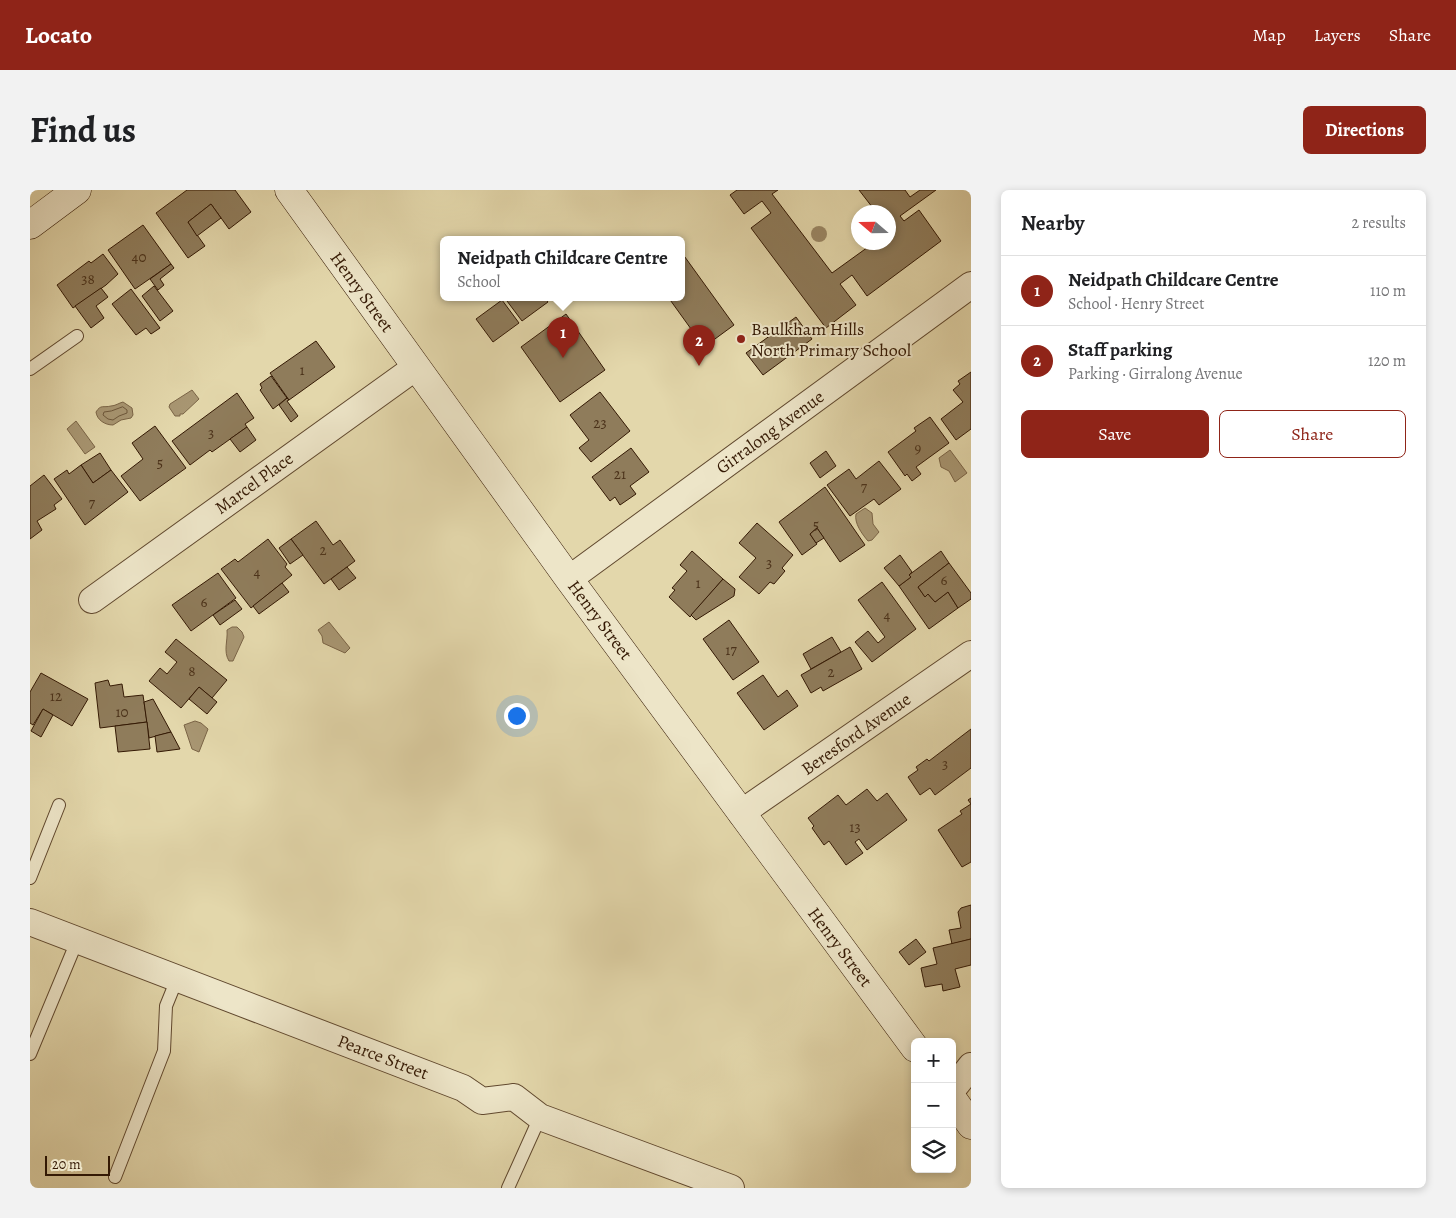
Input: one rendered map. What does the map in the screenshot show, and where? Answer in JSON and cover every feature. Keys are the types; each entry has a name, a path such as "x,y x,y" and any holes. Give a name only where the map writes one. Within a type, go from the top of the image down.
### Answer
{"street":[{"path":"30,225 77,190"},
{"name":"Henry Street","path":"289,190 569,579 911,1043"},
{"name":"Girralong Avenue","path":"569,579 971,285"},
{"name":"Marcel Place","path":"92,600 416,366"},
{"name":"Beresford Avenue","path":"741,813 971,654"},
{"name":"Pearce Street","path":"30,922 463,1088 482,1100 514,1097 540,1117 731,1188"},
{"path":"956,1085 971,1066"},
{"path":"956,1104 971,1125"}],"lane":[{"path":"30,369 77,336"},
{"path":"30,878 59,805"},
{"path":"30,1054 77,941"},
{"path":"114,1177 164,1051 166,1006 177,979"},
{"path":"508,1188 540,1117"}],"water":[{"path":"192,390 199,399 183,414 175,416 169,407 170,404"},
{"path":"123,402 132,408 133,415 131,418 121,420 113,425 100,420 96,412 99,408 114,406"},
{"path":"76,421 95,447 85,454 67,429"},
{"path":"950,450 967,473 955,482 949,471 941,467 939,458"},
{"path":"865,508 872,513 873,524 879,532 872,540 868,541 856,521 856,514"},
{"path":"329,622 350,648 345,653 323,643 322,636 318,630"},
{"path":"237,627 244,637 233,661 229,661 226,650 227,630"},
{"path":"195,721 208,729 199,752 192,749 184,725"}],"building":[{"path":"187,190 235,190 251,212 229,229 211,204 188,222 205,246 188,258 156,213"},
{"path":"737,190 778,190 772,194 832,273 864,250 896,250 896,205 871,205 859,190 905,190 910,197 920,190 936,190 900,216 904,221 919,210 941,241 867,296 852,275 840,284 856,305 826,328 751,228 771,213 762,201 744,214 730,195"},
{"path":"211,204 221,218 197,236 188,222"},
{"path":"143,225 171,264 135,289 108,250"},
{"path":"103,254 118,274 106,285 73,308 57,285 89,261 91,263"},
{"path":"685,257 734,325 704,347 671,301 685,301"},
{"path":"171,264 174,268 160,279 164,285 158,290 150,279"},
{"path":"154,286 173,311 160,321 142,296"},
{"path":"101,288 108,297 96,306 104,318 91,328 75,306"},
{"path":"131,289 160,328 151,334 146,328 136,335 112,304"},
{"path":"503,301 519,323 493,342 476,319"},
{"path":"507,301 548,302 522,321"},
{"path":"566,314 605,370 560,402 521,347"},
{"path":"796,317 812,339 763,375 746,353"},
{"path":"316,341 335,367 289,400 270,373"},
{"path":"971,372 971,429 956,440 941,419 963,402 953,390 960,384 958,381"},
{"path":"271,376 287,398 273,409 260,390 262,388 260,384"},
{"path":"600,392 630,431 591,462 579,448 589,440 570,415"},
{"path":"237,393 254,418 245,424 247,427 190,465 172,441"},
{"path":"287,398 289,400 287,401 298,416 291,422 279,405"},
{"path":"930,417 949,443 916,467 921,474 912,481 907,474 905,476 888,452 916,431 914,428"},
{"path":"155,426 186,468 140,501 121,476 143,459 132,443"},
{"path":"247,427 256,440 240,452 230,439"},
{"path":"631,448 649,472 630,486 636,494 620,505 615,497 610,501 592,477"},
{"path":"826,451 836,466 820,478 810,463"},
{"path":"100,453 111,470 93,483 81,465"},
{"path":"879,461 901,489 879,505 874,499 850,516 827,485 849,469 856,479"},
{"path":"81,465 93,483 111,470 128,492 85,525 54,479 67,470 69,474"},
{"path":"44,475 62,499 54,505 56,509 37,521 42,530 30,539 30,486"},
{"path":"825,487 865,545 840,562 817,528 810,534 817,544 802,555 779,522"},
{"path":"316,521 333,545 340,540 355,561 324,584 291,539"},
{"path":"757,523 793,555 782,568 785,571 774,584 770,582 759,594 739,577 756,558 739,543"},
{"path":"817,528 824,538 816,543 810,534"},
{"path":"268,539 287,564 285,567 292,575 251,608 221,569 235,559 238,562"},
{"path":"291,539 303,555 290,564 279,548"},
{"path":"692,551 723,579 690,617 669,597 675,590 672,588 687,571 680,565"},
{"path":"941,551 949,563 918,587 925,597 928,594 935,602 948,592 958,608 929,629 899,586 911,577 909,575"},
{"path":"900,555 912,572 909,575 911,577 899,586 884,568"},
{"path":"949,563 971,593 971,599 958,608 948,592 935,602 928,594 925,597 918,587"},
{"path":"347,567 356,578 339,590 331,579"},
{"path":"218,573 236,598 191,631 172,605"},
{"path":"723,579 735,589 734,596 696,620 691,615"},
{"path":"882,582 916,629 872,662 855,642 868,631 878,643 885,637 858,600"},
{"path":"282,583 289,592 259,614 253,606"},
{"path":"235,600 242,609 220,625 213,615"},
{"path":"729,620 759,662 733,680 703,639"},
{"path":"832,637 841,652 811,669 803,654"},
{"path":"176,639 227,680 212,698 199,687 181,708 149,681 160,668 167,674 177,662 165,652"},
{"path":"850,647 862,669 823,691 821,687 811,693 801,675"},
{"path":"41,673 88,699 72,726 43,709 33,725 30,723 30,692"},
{"path":"763,675 778,697 787,690 798,706 764,730 737,693"},
{"path":"108,680 110,686 122,684 124,697 143,695 147,722 100,728 95,683"},
{"path":"199,687 217,702 207,714 189,699"},
{"path":"153,699 171,732 149,738 144,702"},
{"path":"43,709 53,715 41,737 31,731"},
{"path":"147,722 150,749 118,752 115,726"},
{"path":"971,729 971,768 935,795 930,788 920,795 908,777 918,770 916,767 927,759 929,761"},
{"path":"171,732 180,749 157,752 155,736"},
{"path":"867,789 877,801 887,793 907,820 867,850 859,839 855,842 863,853 846,865 829,841 824,845 812,828 814,826 808,818 838,795 846,805"},
{"path":"971,804 971,862 962,867 938,830 962,814 960,811"},
{"path":"971,905 971,939 952,944 949,930 961,928 958,912 961,908"},
{"path":"916,939 926,952 909,965 899,952"},
{"path":"971,939 971,965 955,969 960,987 943,991 942,984 925,987 921,968 937,964 933,948"}],"place":[{"name":"Baulkham Hills North Primary School","path":"741,339"},
{"name":"Neidpath Childcare Centre","path":"563,358"},
{"name":"Staff parking","path":"699,366"}]}
